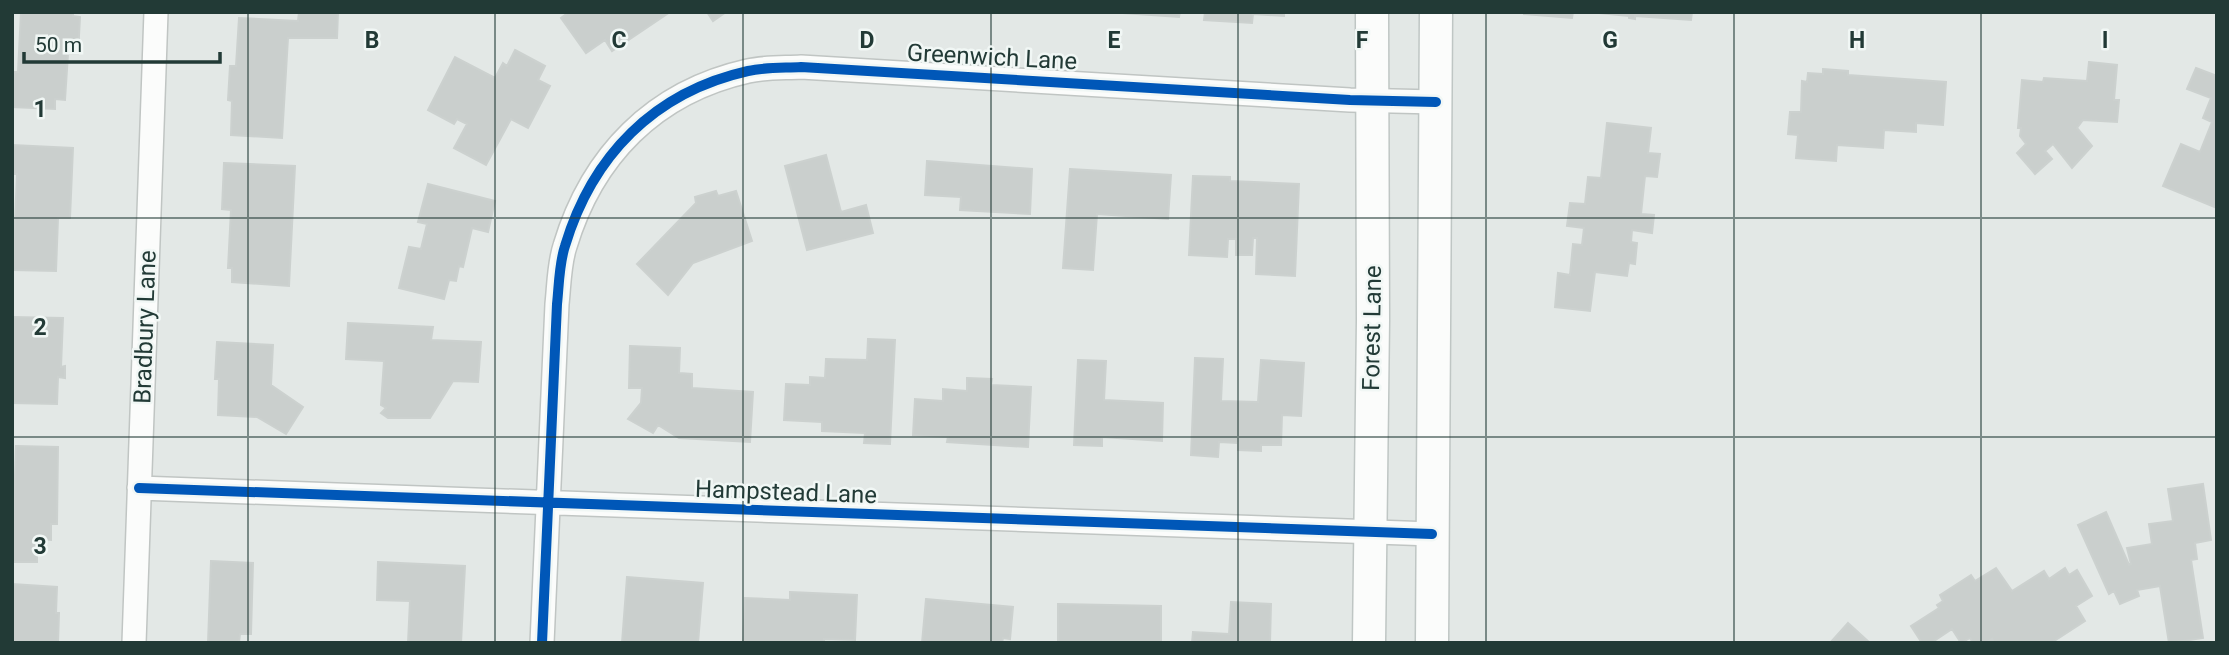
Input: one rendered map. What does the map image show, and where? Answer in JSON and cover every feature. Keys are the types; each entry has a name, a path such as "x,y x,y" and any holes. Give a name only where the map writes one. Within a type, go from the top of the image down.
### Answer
{"main road":[{"name":"Forest Lane","path":"1369,643 1372,12"},
{"path":"1432,643 1436,12"}],"street":[{"name":"Bradbury Lane","path":"134,643 156,12"},
{"name":"Greenwich Lane","path":"542,643 557,304 564,249 584,194 619,145 659,108 702,86 750,71 801,66 1373,101 1436,102"},
{"name":"Hampstead Lane","path":"139,488 549,505 1432,534"}],"building":[{"path":"21,12 73,12 73,16 80,17 78,54 68,54 65,100 55,99 55,109 12,107 14,72 18,72"},
{"path":"299,12 338,12 337,38 288,38 282,138 231,135 232,101 228,100 230,66 236,66 239,18 298,21"},
{"path":"569,12 670,12 612,51 605,40 586,53 561,18"},
{"path":"707,12 726,12 713,21"},
{"path":"1108,12 1180,12 1179,17"},
{"path":"1205,12 1284,12 1284,16 1253,14 1252,23 1204,20"},
{"path":"1524,12 1573,12 1572,18"},
{"path":"1589,12 1692,12 1691,20 1635,16 1635,19"},
{"path":"515,50 545,66 538,80 550,86 528,128 511,119 486,165 454,148 467,124 457,119 454,124 428,110 455,57 495,78 503,63 507,66"},
{"path":"2089,62 2117,65 2114,100 2119,100 2117,122 2083,120 2077,128 2092,146 2072,168 2053,144 2045,151 2052,159 2035,174 2017,153 2026,144 2020,136 2021,128 2018,128 2022,80 2043,82 2044,78 2087,81"},
{"path":"2196,68 2217,76 2217,208 2163,186 2181,144 2200,152 2212,122 2203,118 2211,98 2187,89"},
{"path":"1823,69 1848,71 1848,75 1946,82 1943,125 1916,123 1916,132 1884,130 1883,148 1837,145 1836,161 1796,158 1798,135 1788,134 1790,112 1801,112 1802,81 1807,82 1808,73 1823,74"},
{"path":"1607,123 1651,128 1648,153 1660,154 1657,177 1645,176 1641,214 1654,215 1652,233 1632,230 1631,242 1637,243 1635,264 1629,263 1627,276 1595,272 1590,311 1555,307 1558,273 1570,275 1573,244 1582,245 1584,228 1567,226 1570,203 1585,204 1588,177 1601,178"},
{"path":"12,145 73,148 70,218 58,218 56,271 13,270 17,174 12,174"},
{"path":"826,155 841,212 866,205 873,233 807,250 785,166"},
{"path":"927,161 1032,169 1030,214 960,210 961,197 925,195"},
{"path":"224,163 295,166 289,286 232,282 232,268 228,268 231,210 222,209"},
{"path":"1070,169 1171,175 1168,219 1097,214 1093,270 1063,268"},
{"path":"1193,176 1230,177 1230,181 1299,184 1295,276 1256,274 1257,238 1253,238 1252,255 1236,255 1236,239 1228,239 1227,257 1189,255"},
{"path":"428,184 495,201 488,232 472,228 463,267 459,266 456,281 449,280 444,299 399,288 409,247 421,249 427,224 418,222"},
{"path":"716,191 718,196 736,191 752,241 693,263 668,295 637,264 696,203 695,197"},
{"path":"12,317 63,318 61,367 65,366 65,378 58,377 57,404 12,403"},
{"path":"348,323 433,327 431,340 481,342 478,382 453,381 430,418 388,418 381,413 386,408 381,405 384,361 346,359"},
{"path":"868,339 895,340 890,444 864,443 865,433 822,431 822,422 784,420 786,384 810,385 810,377 825,378 826,359 867,360"},
{"path":"217,342 273,345 271,385 303,407 286,434 257,417 218,415 219,379 215,379"},
{"path":"630,346 680,348 679,373 692,374 692,388 753,392 750,442 679,438 658,425 653,433 628,419 641,403 642,388 629,388"},
{"path":"1195,358 1223,359 1221,401 1258,402 1261,360 1304,363 1301,416 1282,415 1281,445 1261,445 1261,451 1238,450 1238,443 1219,442 1218,457 1191,455"},
{"path":"1078,360 1106,361 1104,400 1163,403 1162,441 1102,437 1102,446 1074,445"},
{"path":"967,378 992,379 991,385 1031,387 1028,447 947,442 948,437 913,435 915,399 943,401 943,389 967,391"},
{"path":"16,446 58,447 57,524 51,524 51,540 37,539 37,562 12,562"},
{"path":"2203,484 2211,540 2195,543 2197,559 2191,560 2203,638 2169,643 2160,586 2137,590 2139,596 2120,604 2114,591 2109,594 2078,525 2106,512 2129,565 2131,564 2127,548 2152,544 2149,524 2173,521 2168,489"},
{"path":"211,561 253,563 251,634 240,634 239,643 208,643"},
{"path":"378,562 465,566 461,643 408,643 410,601 377,600"},
{"path":"1996,568 2012,591 2044,571 2049,579 2065,568 2069,575 2077,570 2092,596 2076,606 2085,621 2051,643 1994,643 1992,639 1985,643 1973,643 1970,638 1961,643 1952,629 1931,643 1922,643 1911,626 1939,608 1937,605 1943,601 1940,595 1971,575 1975,581"},
{"path":"627,577 703,583 698,643 622,643"},
{"path":"12,584 57,587 58,643 12,643"},
{"path":"790,592 857,595 855,640 824,639 824,643 743,643 745,598 790,600"},
{"path":"926,599 1013,607 1010,639 1003,638 1002,643 922,643"},
{"path":"1231,602 1271,604 1270,643 1192,643 1193,632 1229,634"},
{"path":"1058,604 1161,606 1161,643 1058,643"},
{"path":"1848,623 1870,643 1830,643"}],"cycle path":[{"path":"542,643 557,304 563,253 577,214 610,157 631,133 656,112 684,95 714,81 748,71 801,67 1350,100 1436,102"},
{"path":"139,488 1432,534"}]}
